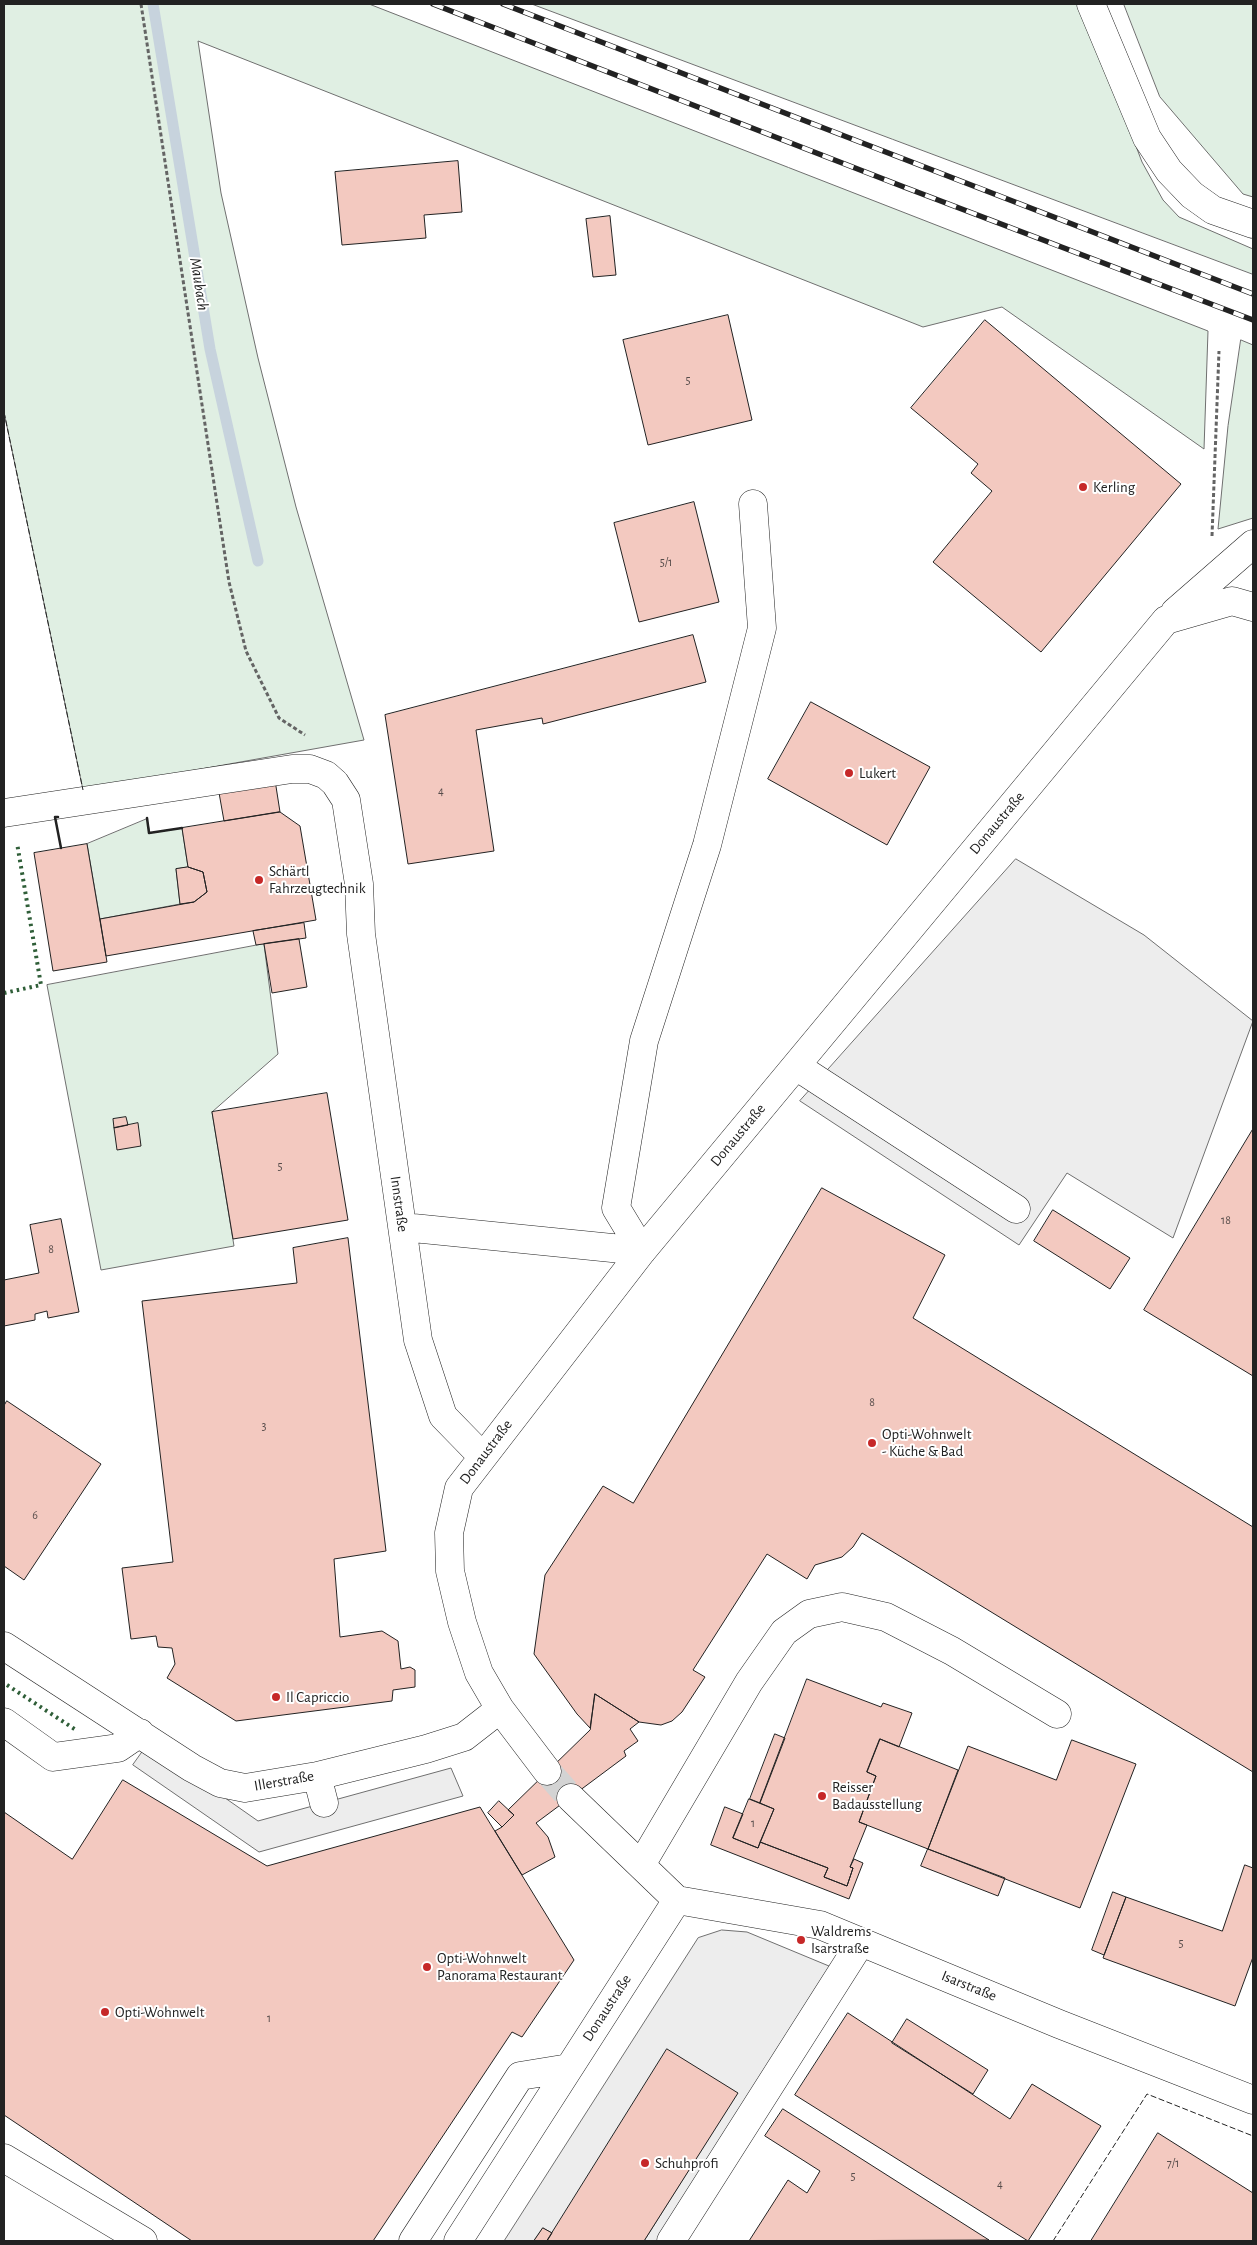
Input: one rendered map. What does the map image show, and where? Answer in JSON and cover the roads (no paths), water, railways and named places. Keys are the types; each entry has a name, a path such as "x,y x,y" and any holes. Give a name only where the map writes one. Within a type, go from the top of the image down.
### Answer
{"street":[{"path":"1092,4 1147,138 1169,171 1192,195 1213,210 1253,224"},
{"path":"642,1251 616,1208 644,1041 707,845 762,628 753,504"},
{"name":"Donaustraße","path":"548,1771 500,1709 479,1673 462,1622 450,1571 450,1532 459,1488 642,1251 1166,620 1253,544"},
{"path":"1166,620 1232,601 1253,607"},
{"name":"Innstraße","path":"4,813 292,769 310,769 326,775 335,783 346,800 359,884 361,934 418,1340 444,1416 482,1456"},
{"path":"796,1066 1016,1209"},
{"path":"403,1227 642,1251"},
{"path":"641,1865 749,1682 784,1632 808,1614 842,1607 886,1617 952,1651 1057,1714"},
{"name":"Illerstraße","path":"4,1646 192,1768 220,1783 245,1788 317,1776 426,1749 464,1737 500,1709"},
{"path":"4,1722 53,1758 118,1748 140,1733"},
{"path":"317,1776 324,1803"},
{"path":"570,1798 677,1900"},
{"name":"Donaustraße","path":"458,2241 677,1900"},
{"name":"Isarstraße","path":"677,1900 820,1925 1059,2024 1253,2100"},
{"path":"671,2241 861,1942"},
{"path":"413,2241 520,2076 569,2068"},
{"path":"4,2158 143,2241"}],"waterway":[{"name":"Maubach","path":"153,4 210,349 258,561"}],"tunnel":[{"path":"547,1771 571,1798"}],"railway":[{"path":"433,4 1253,320"},
{"path":"503,4 1253,294"}],"place":[{"name":"Kerling","path":"1083,487"},
{"name":"Lukert","path":"849,773"},
{"name":"Schärtl Fahrzeugtechnik","path":"259,880"},
{"name":"Opti-Wohnwelt - Küche & Bad","path":"872,1443"},
{"name":"Il Capriccio","path":"276,1697"},
{"name":"Reisser Badausstellung","path":"822,1796"},
{"name":"Waldrems Isarstraße","path":"801,1940"},
{"name":"Opti-Wohnwelt Panorama Restaurant","path":"427,1967"},
{"name":"Opti-Wohnwelt","path":"105,2012"},
{"name":"Schuhprofi","path":"645,2163"}]}
